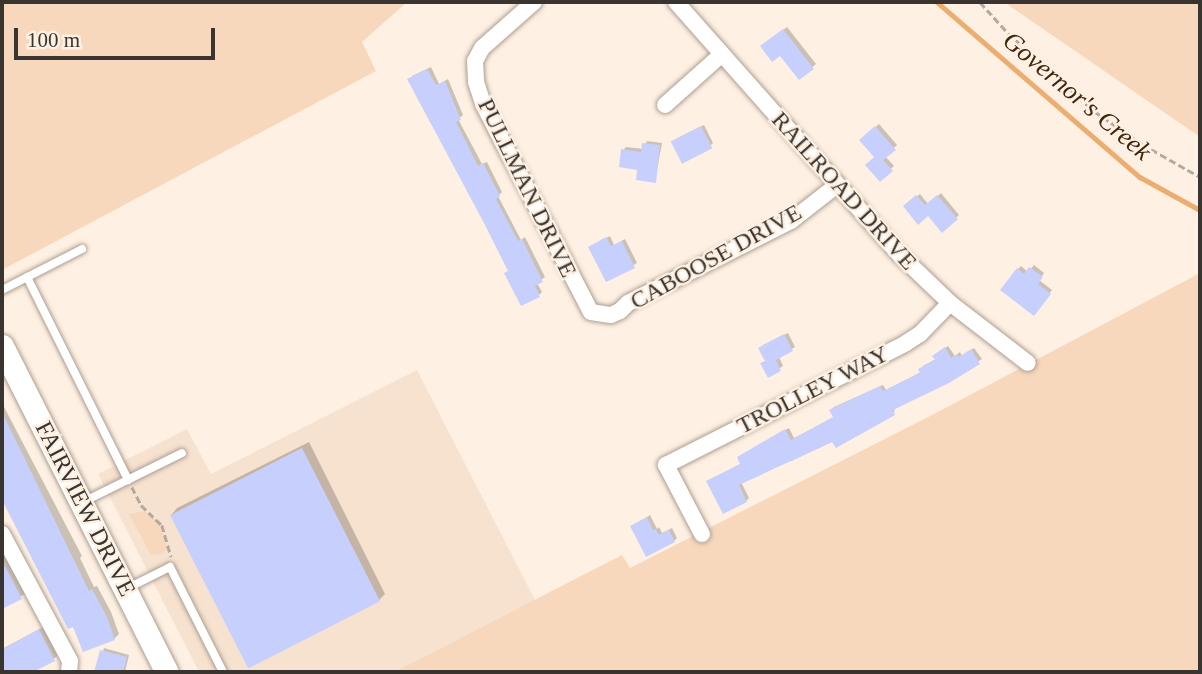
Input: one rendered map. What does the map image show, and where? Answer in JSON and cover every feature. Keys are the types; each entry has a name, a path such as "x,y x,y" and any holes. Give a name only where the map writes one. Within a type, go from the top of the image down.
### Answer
{"main road":[{"name":"FAIRVIEW DRIVE","path":"2,346 8,375 82,503 167,672"}],"street":[{"name":"PULLMAN DRIVE","path":"534,2 482,48 475,61 475,82 483,104 591,312"},
{"name":"RAILROAD DRIVE","path":"676,2 900,255 950,303 1028,363"},
{"path":"665,105 722,54"},
{"name":"CABOOSE DRIVE","path":"591,312 611,315 620,311 628,303 791,221 837,185"},
{"name":"TROLLEY WAY","path":"702,534 666,465 906,343 920,334 950,303"},
{"path":"2,534 69,661 69,672"}],"lane":[{"path":"2,290 82,249"},
{"path":"27,277 130,483"},
{"path":"82,503 130,483 182,453"},
{"path":"125,589 170,567 223,672"}],"path":[{"path":"980,2 1008,33 1094,111 1142,144 1200,177"},
{"path":"130,483 141,505 162,525 171,557"}],"shaded area":[{"path":"2,2 407,2 362,42 376,71 2,270"},
{"path":"1004,2 1200,2 1200,137"},
{"path":"1200,273 1200,672 394,672 622,555 630,568 934,414"},
{"path":"417,370 535,600 394,672 199,672 98,474 187,429 211,474"},
{"path":"145,511 155,518 165,536 167,549 162,554 151,555 129,514"}],"building":[{"path":"783,29 814,69 799,80 780,56 772,62 760,46"},
{"path":"427,69 436,85 445,81 461,120 456,122 478,166 483,163 500,196 496,199 518,241 522,239 543,282 535,286 540,297 521,306 504,273 508,271 484,223 407,79"},
{"path":"701,126 712,148 682,164 671,141"},
{"path":"875,126 896,150 883,160 893,171 880,182 865,165 874,157 859,140"},
{"path":"642,143 660,145 656,183 636,180 637,170 619,167 621,149 641,152"},
{"path":"916,195 925,205 937,195 958,219 942,233 928,216 918,225 903,206"},
{"path":"606,237 611,246 622,241 635,268 606,282 588,247"},
{"path":"1029,267 1043,277 1038,284 1051,294 1034,316 1000,290 1017,268 1024,274"},
{"path":"784,334 793,351 776,360 781,371 768,378 760,363 765,361 758,348"},
{"path":"945,347 951,358 957,354 959,357 971,349 980,364 949,383 893,410 895,415 836,448 832,442 739,485 747,502 723,514 706,481 740,464 737,457 785,429 791,440 833,417 829,410 880,386 883,391 920,373 918,369 935,360 932,356"},
{"path":"2,412 89,591 92,589 107,617 115,640 83,652 73,627 68,629 2,500"},
{"path":"302,448 380,601 248,668 170,515"},
{"path":"647,517 653,530 656,529 659,535 669,530 675,542 646,557 630,526"},
{"path":"2,560 22,599 2,609"},
{"path":"39,629 55,661 33,672 2,672 2,650"},
{"path":"100,650 127,657 123,672 94,672"}],"waterway":[{"name":"Governor's Creek","path":"937,2 1140,177 1200,210"}]}
